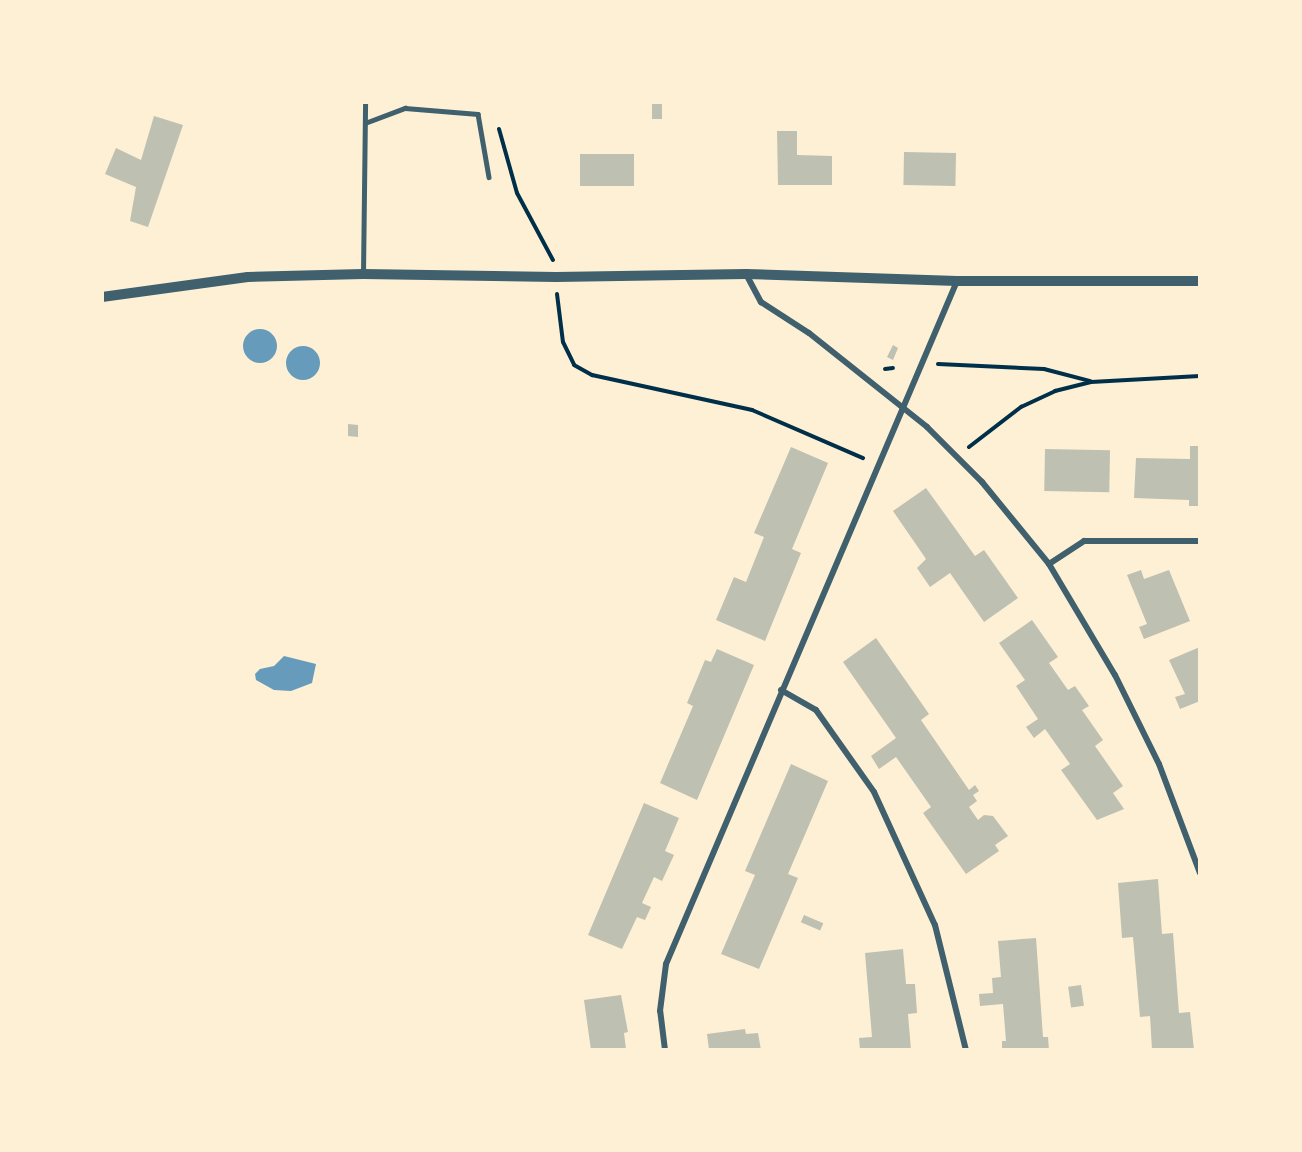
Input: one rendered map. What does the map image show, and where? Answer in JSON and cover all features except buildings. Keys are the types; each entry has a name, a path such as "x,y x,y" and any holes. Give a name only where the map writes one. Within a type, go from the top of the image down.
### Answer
{"street":[{"path":"102,297 248,277 363,274 556,277 746,274 957,281 1200,281"},
{"path":"746,274 761,302 905,406 955,455 1049,564 1115,675 1158,764 1200,873"},
{"path":"665,1050 660,1011 666,964 957,281"},
{"path":"1049,564 1084,541 1200,541"},
{"path":"781,690 816,710 874,792 935,925 966,1050"}],"lane":[{"path":"363,274 365,102"},
{"path":"365,123 405,108 478,114 489,177"}],"path":[{"path":"498,124 518,193 552,256 563,342 574,365 592,375 752,410 878,464"},
{"path":"933,363 1044,369 1091,382"},
{"path":"885,369 893,368"},
{"path":"955,455 1022,407 1055,391 1091,382 1200,376"}],"water":[{"path":"260,329 272,334 277,346 272,358 260,363 248,358 243,346 248,334"},
{"path":"303,346 315,351 320,363 315,375 303,380 291,375 286,363 291,351"},
{"path":"284,656 316,664 312,683 291,691 274,690 256,680 255,674 260,669 274,666"}]}
